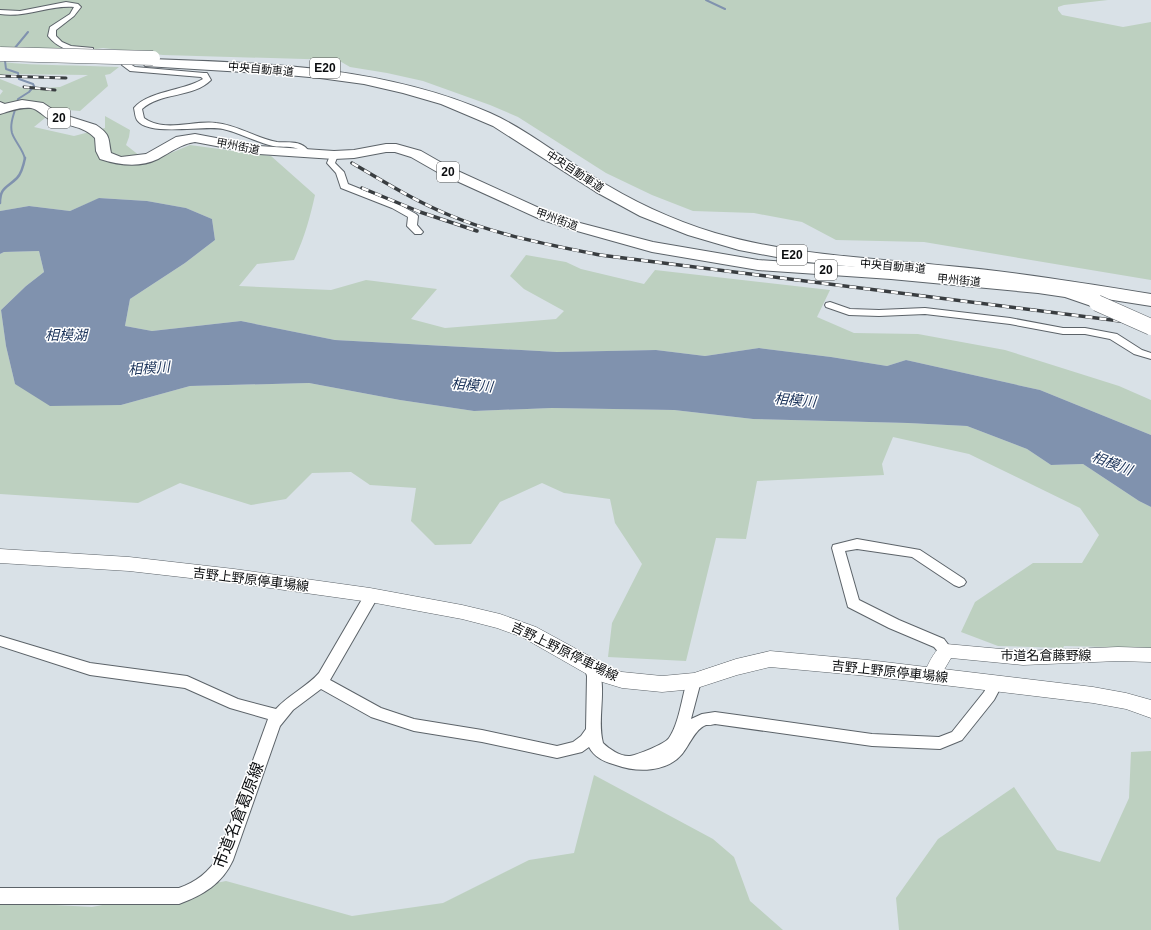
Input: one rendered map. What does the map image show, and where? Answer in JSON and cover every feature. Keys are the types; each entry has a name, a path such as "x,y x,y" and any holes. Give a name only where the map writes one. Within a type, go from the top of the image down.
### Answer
{"highway":[{"name":"中央自動車道","path":"0,54 278,64 364,73 426,86 491,108 532,130 621,186 659,206 692,219 732,231 792,242 1076,276 1148,296"},
{"name":"中央自動車道","path":"0,59 151,60 266,69 337,77 411,91 474,111 504,125 586,179 628,204 665,222 710,237 792,255 1011,278 1148,296"},
{"name":"甲州街道","path":"9,106 36,105 46,109 54,116 84,124 98,133 103,139 102,149 105,156 120,161 134,161 151,157 176,142 188,139 207,140 259,150 334,155 354,154 386,148 405,150 416,154 459,178 546,216 575,226 652,247 758,265 891,274 1044,288 1068,293 1097,303 1151,327"}],"main road":[{"name":"吉野上野原停車場線","path":"0,556 129,564 370,594 500,621 529,632 606,674 622,680 662,684 694,681 736,667 770,659 932,675 1093,695 1126,701 1151,709"}],"street":[{"path":"0,12 11,15 32,12 55,5 76,5 78,7 72,15 53,29 52,36 62,45 70,48 130,54 126,65 133,69 204,75 206,80 195,87 153,99 140,105 138,108 140,119 148,125 159,127 206,125 225,126 277,145 300,146 304,150 304,153"},
{"path":"334,155 331,163 340,172 344,186 395,206 413,216 412,226 418,232"},
{"path":"830,305 849,312 879,313 925,311 1010,321 1063,331 1085,331 1113,336 1138,352 1151,356"},
{"path":"932,675 946,651 939,643 894,624 853,603 838,548 857,544 915,553 958,582"},
{"name":"市道名倉葛原線","path":"0,896 179,896 194,891 206,884 220,869 224,860 264,746 278,716 320,682 328,671 368,602 370,594"},
{"path":"0,641 90,669 188,682 235,704 278,716"},
{"name":"市道名倉藤野線","path":"946,651 960,651 1023,658 1118,654 1151,655"},
{"path":"591,666 594,676 594,741 598,748 614,758 629,762 657,763 668,758 680,748 693,727 702,720 714,718 872,740 940,743 957,736 989,696 996,683"},
{"path":"629,762 659,753 674,743 682,725 694,681"},
{"path":"320,682 376,713 414,725 482,736 556,752 577,747 586,741 593,730"}],"green space":[{"path":"0,0 1108,0 1064,5 1058,7 1058,10 1062,15 1123,27 1151,22 1151,280 924,242 836,240 802,222 754,213 693,211 652,195 606,173 518,117 490,105 423,81 350,67 338,60 163,55 103,48 75,52 0,48"},
{"path":"0,62 119,67 110,74 105,75 108,86 80,111 56,109 34,127 74,136 105,128 105,116 130,130 126,145 140,156 166,155 190,145 271,156 315,195 301,244 294,260 257,264 239,286 331,290 366,280 437,289 411,319 445,328 556,319 564,311 524,289 510,276 526,255 566,262 581,269 644,284 655,270 830,290 817,317 854,333 918,334 1005,350 1119,386 1151,400 1151,435 1040,390 906,360 887,366 759,348 705,356 656,350 557,352 335,340 241,321 152,331 125,326 130,299 185,263 215,240 212,219 186,208 147,201 100,198 70,211 29,206 0,211 0,95 3,91 0,89 0,79 25,89 60,87 88,75 4,74 0,76"},
{"path":"39,251 44,272 26,286 1,310 6,346 15,384 121,405 190,386 309,383 400,400 474,411 552,408 674,410 753,419 967,426 1027,449 1051,465 1083,464 1139,501 1151,507 1151,648 998,646 961,632 975,602 1033,563 1082,563 1099,535 1080,508 969,454 893,437 882,464 884,475 757,481 746,539 716,538 686,661 608,657 612,623 642,564 615,523 610,499 564,493 542,483 500,502 471,544 435,545 411,521 416,488 370,485 351,472 312,473 286,499 251,505 180,483 138,503 0,494 0,254 4,252"},
{"path":"1151,751 1151,930 899,930 896,898 938,839 1014,787 1057,850 1100,862 1129,798 1131,752"},
{"path":"594,775 713,839 734,857 750,901 783,930 0,930 0,902 92,907 226,881 352,916 443,903 529,860 574,853"}],"water":[{"name":"相模湖","path":"99,198 147,201 186,208 212,219 215,240 185,263 130,299 125,326 152,331 241,321 335,340 557,352 656,350 705,356 759,348 887,366 906,360 1040,390 1151,435 1151,507 1139,501 1083,464 1051,465 1027,449 967,426 753,419 674,410 552,408 474,411 400,400 309,383 190,386 121,405 50,406 15,384 6,346 1,310 26,286 44,272 39,251 4,252 0,254 0,211 29,206 70,211"}],"waterway":[{"path":"706,0 725,9"},
{"path":"14,49 28,32"},
{"path":"7,59 5,61 6,69 18,73 19,79 33,84 34,86 29,92 18,99 11,125 12,133 23,152 25,158"},
{"path":"0,203 1,194 5,188 18,176 25,158"}],"railway":[{"path":"0,76 66,78"},
{"path":"24,87 55,90"},
{"path":"352,163 436,210 467,222 523,239 600,255 1151,325"},
{"path":"362,188 420,212 477,231"}],"water label":[{"name":"相模川","path":"149,368"},
{"name":"相模川","path":"472,385"},
{"name":"相模川","path":"795,400"},
{"name":"相模川","path":"1112,463"}]}
